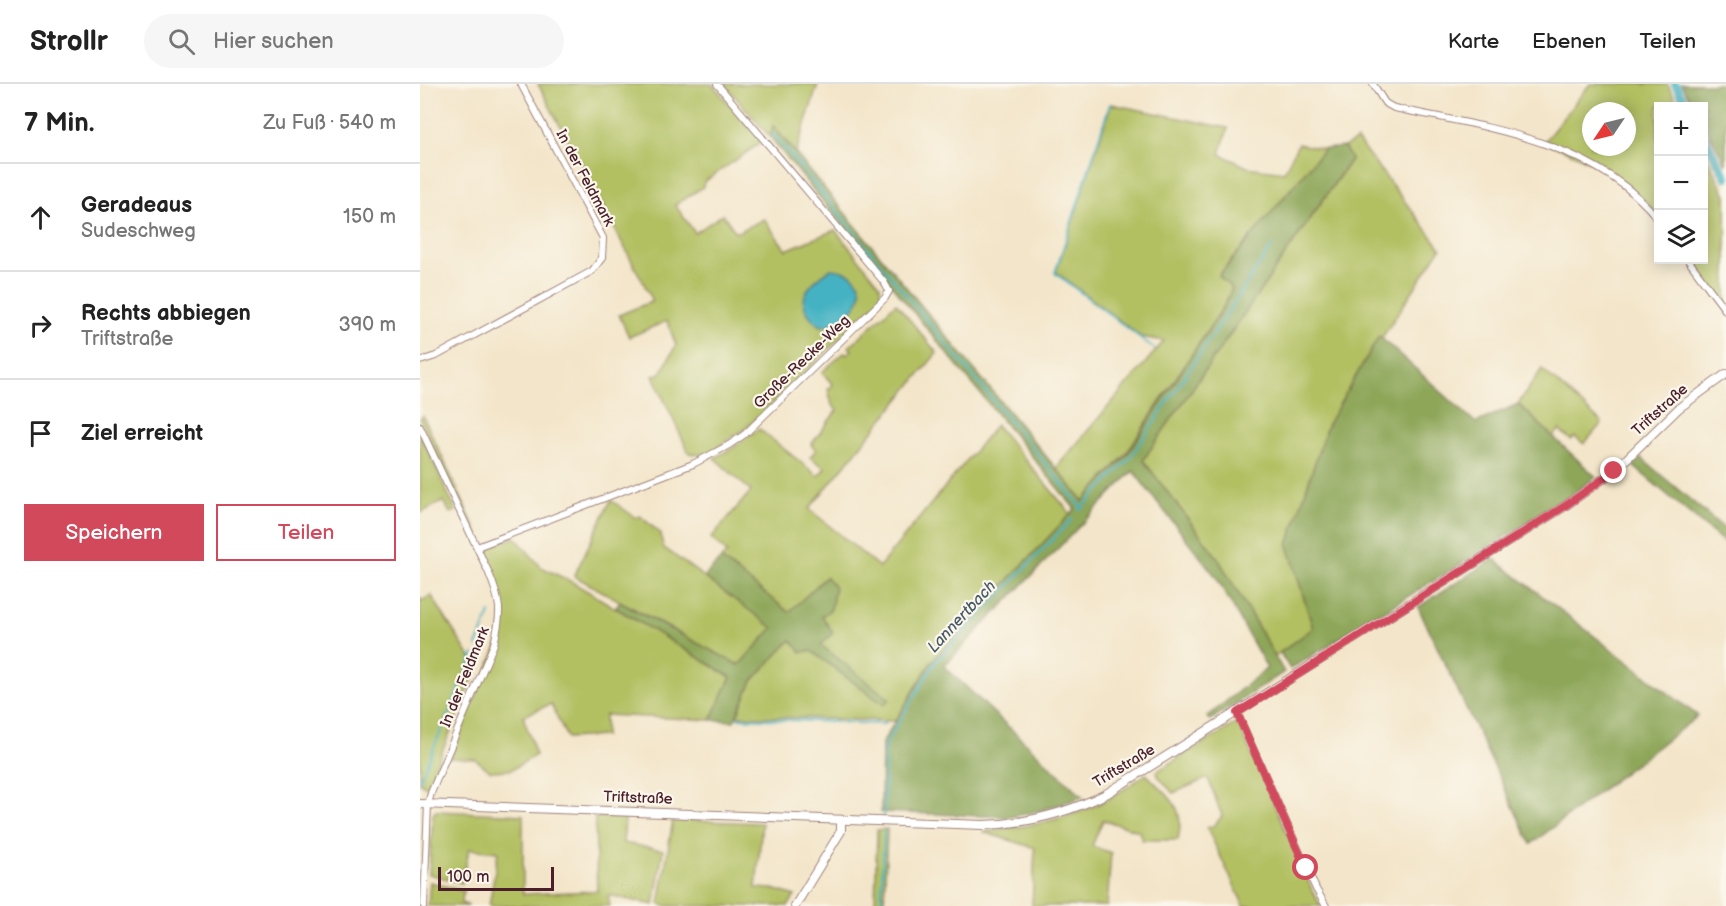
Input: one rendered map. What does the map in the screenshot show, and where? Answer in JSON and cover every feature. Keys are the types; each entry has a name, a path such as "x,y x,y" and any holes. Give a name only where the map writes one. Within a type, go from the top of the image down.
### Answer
{"street":[{"name":"In der Feldmark","path":"420,361 436,356 592,272 602,258 603,238 521,84"},
{"name":"Große-Recke-Weg","path":"477,547 693,464 729,446 745,434 890,291 717,84"},
{"path":"1374,84 1385,103 1394,108 1504,131 1578,158 1614,178 1654,214"},
{"path":"1691,264 1726,311"},
{"name":"Triftstraße","path":"424,804 983,825 1013,824 1045,817 1106,794 1565,506 1614,471 1679,408 1726,374"},
{"name":"In der Feldmark","path":"420,427 496,589 501,617 494,644 424,804 424,906"},
{"path":"1237,713 1316,889 1326,906"},
{"path":"795,906 841,831 842,820"}],"green space":[{"path":"538,84 712,84 760,140 759,144 704,182 703,187 675,205 695,233 723,214 736,233 764,219 786,250 835,230 880,285 881,299 744,430 712,451 700,455 689,453 653,376 661,373 676,345 667,321 629,337 619,315 653,301"},
{"path":"724,84 818,84 796,153 773,126 770,137"},
{"path":"1590,84 1667,84 1677,102 1654,102 1654,211 1621,181 1576,155 1544,142"},
{"path":"1681,84 1726,84 1726,164 1708,131 1708,102 1692,102"},
{"path":"1111,104 1228,128 1220,154 1247,167 1284,172 1298,144 1324,149 1219,275 1232,289 1223,307 1125,455 1083,501 1056,468 1164,341 1141,337 1056,272"},
{"path":"773,126 1083,501 1126,456 1223,308 1232,289 1219,276 1324,149 1344,147 1351,159 1143,460 1217,557 1284,672 1210,720 1207,717 1267,668 1216,577 1133,471 944,666 1083,797 1011,817 881,812 882,743 932,661 1075,509 770,137"},
{"path":"1357,140 1441,248 1381,339 1379,337 1327,426 1288,545 1313,629 1275,656 1217,557 1143,460 1351,160 1344,147"},
{"path":"1708,161 1726,195 1726,307 1694,264 1708,264"},
{"path":"896,303 937,353 809,509 879,567 996,425 1071,514 932,661 896,721 737,716 752,681 791,640 811,651 884,705 889,699 820,645 826,577 789,613 721,559 727,553 711,538 751,491 714,458 759,429 818,476 825,468 810,457 816,450 811,445 837,410 832,405 828,389 833,385 822,372 845,352 847,354 852,350 849,347"},
{"path":"1379,336 1476,423 1518,404 1596,477 1563,501 1290,669 1280,653 1313,628 1288,545 1327,426"},
{"path":"1542,369 1602,423 1584,444 1575,437 1571,440 1559,430 1553,437 1518,404"},
{"path":"423,416 479,536 475,536 420,419"},
{"path":"420,433 456,511 450,513 444,501 420,513"},
{"path":"1641,458 1726,530 1726,544 1633,466"},
{"path":"611,500 636,518 640,516 661,534 663,547 774,628 739,666 574,576"},
{"path":"515,537 541,567 572,582 731,677 711,720 605,715 605,736 567,738 551,704 523,716 536,755 511,770 490,771 475,759 450,758 498,644 504,619 499,588 485,555 491,546"},
{"path":"721,559 789,612 826,577 835,587 831,609 822,616 833,633 821,645 889,699 884,705 811,651 801,652 791,640 752,681 734,721 711,720 731,677 616,608 619,602 739,665 773,628 704,577"},
{"path":"1494,559 1698,716 1531,844 1418,607"},
{"path":"431,595 468,654 477,664 477,669 427,787 420,783 420,598 422,601"},
{"path":"1235,724 1239,726 1321,906 1244,906 1207,828 1215,825 1222,816 1208,778 1173,793 1158,776 1157,771"},
{"path":"1146,774 1168,795 1177,810 1180,828 1178,840 1142,840 1139,831 1103,820 1092,846 1111,853 1107,906 1032,906 1035,848 983,832 1031,825 1078,812 1113,796"},
{"path":"436,811 523,815 523,894 597,891 595,817 625,818 623,843 663,850 654,905 608,895 610,906 489,906 498,852 469,849 462,883 429,874 433,814"},
{"path":"673,820 762,823 756,888 773,889 795,896 788,906 665,906 659,904"},
{"path":"887,829 884,906 875,906 877,830"},
{"path":"430,882 464,891 461,903 469,906 428,906"}],"water":[{"path":"831,269 846,272 856,279 860,287 860,297 847,316 821,326 806,310 805,295 822,275"}],"waterway":[{"path":"1675,84 1685,102"},
{"path":"1110,104 1055,273 1155,349"},
{"path":"773,134 1082,508"},
{"path":"1708,143 1726,177"},
{"name":"Lannertbach","path":"1080,510 1130,458 1272,246"},
{"name":"Lannertbach","path":"884,816 885,745 936,661 1072,519"},
{"path":"477,646 490,613"},
{"path":"420,780 474,654"},
{"path":"737,718 886,724"},
{"name":"Lannertbach","path":"881,906 884,831"}],"route":[{"path":"1306,868 1237,713 1565,506 1614,471"}]}
